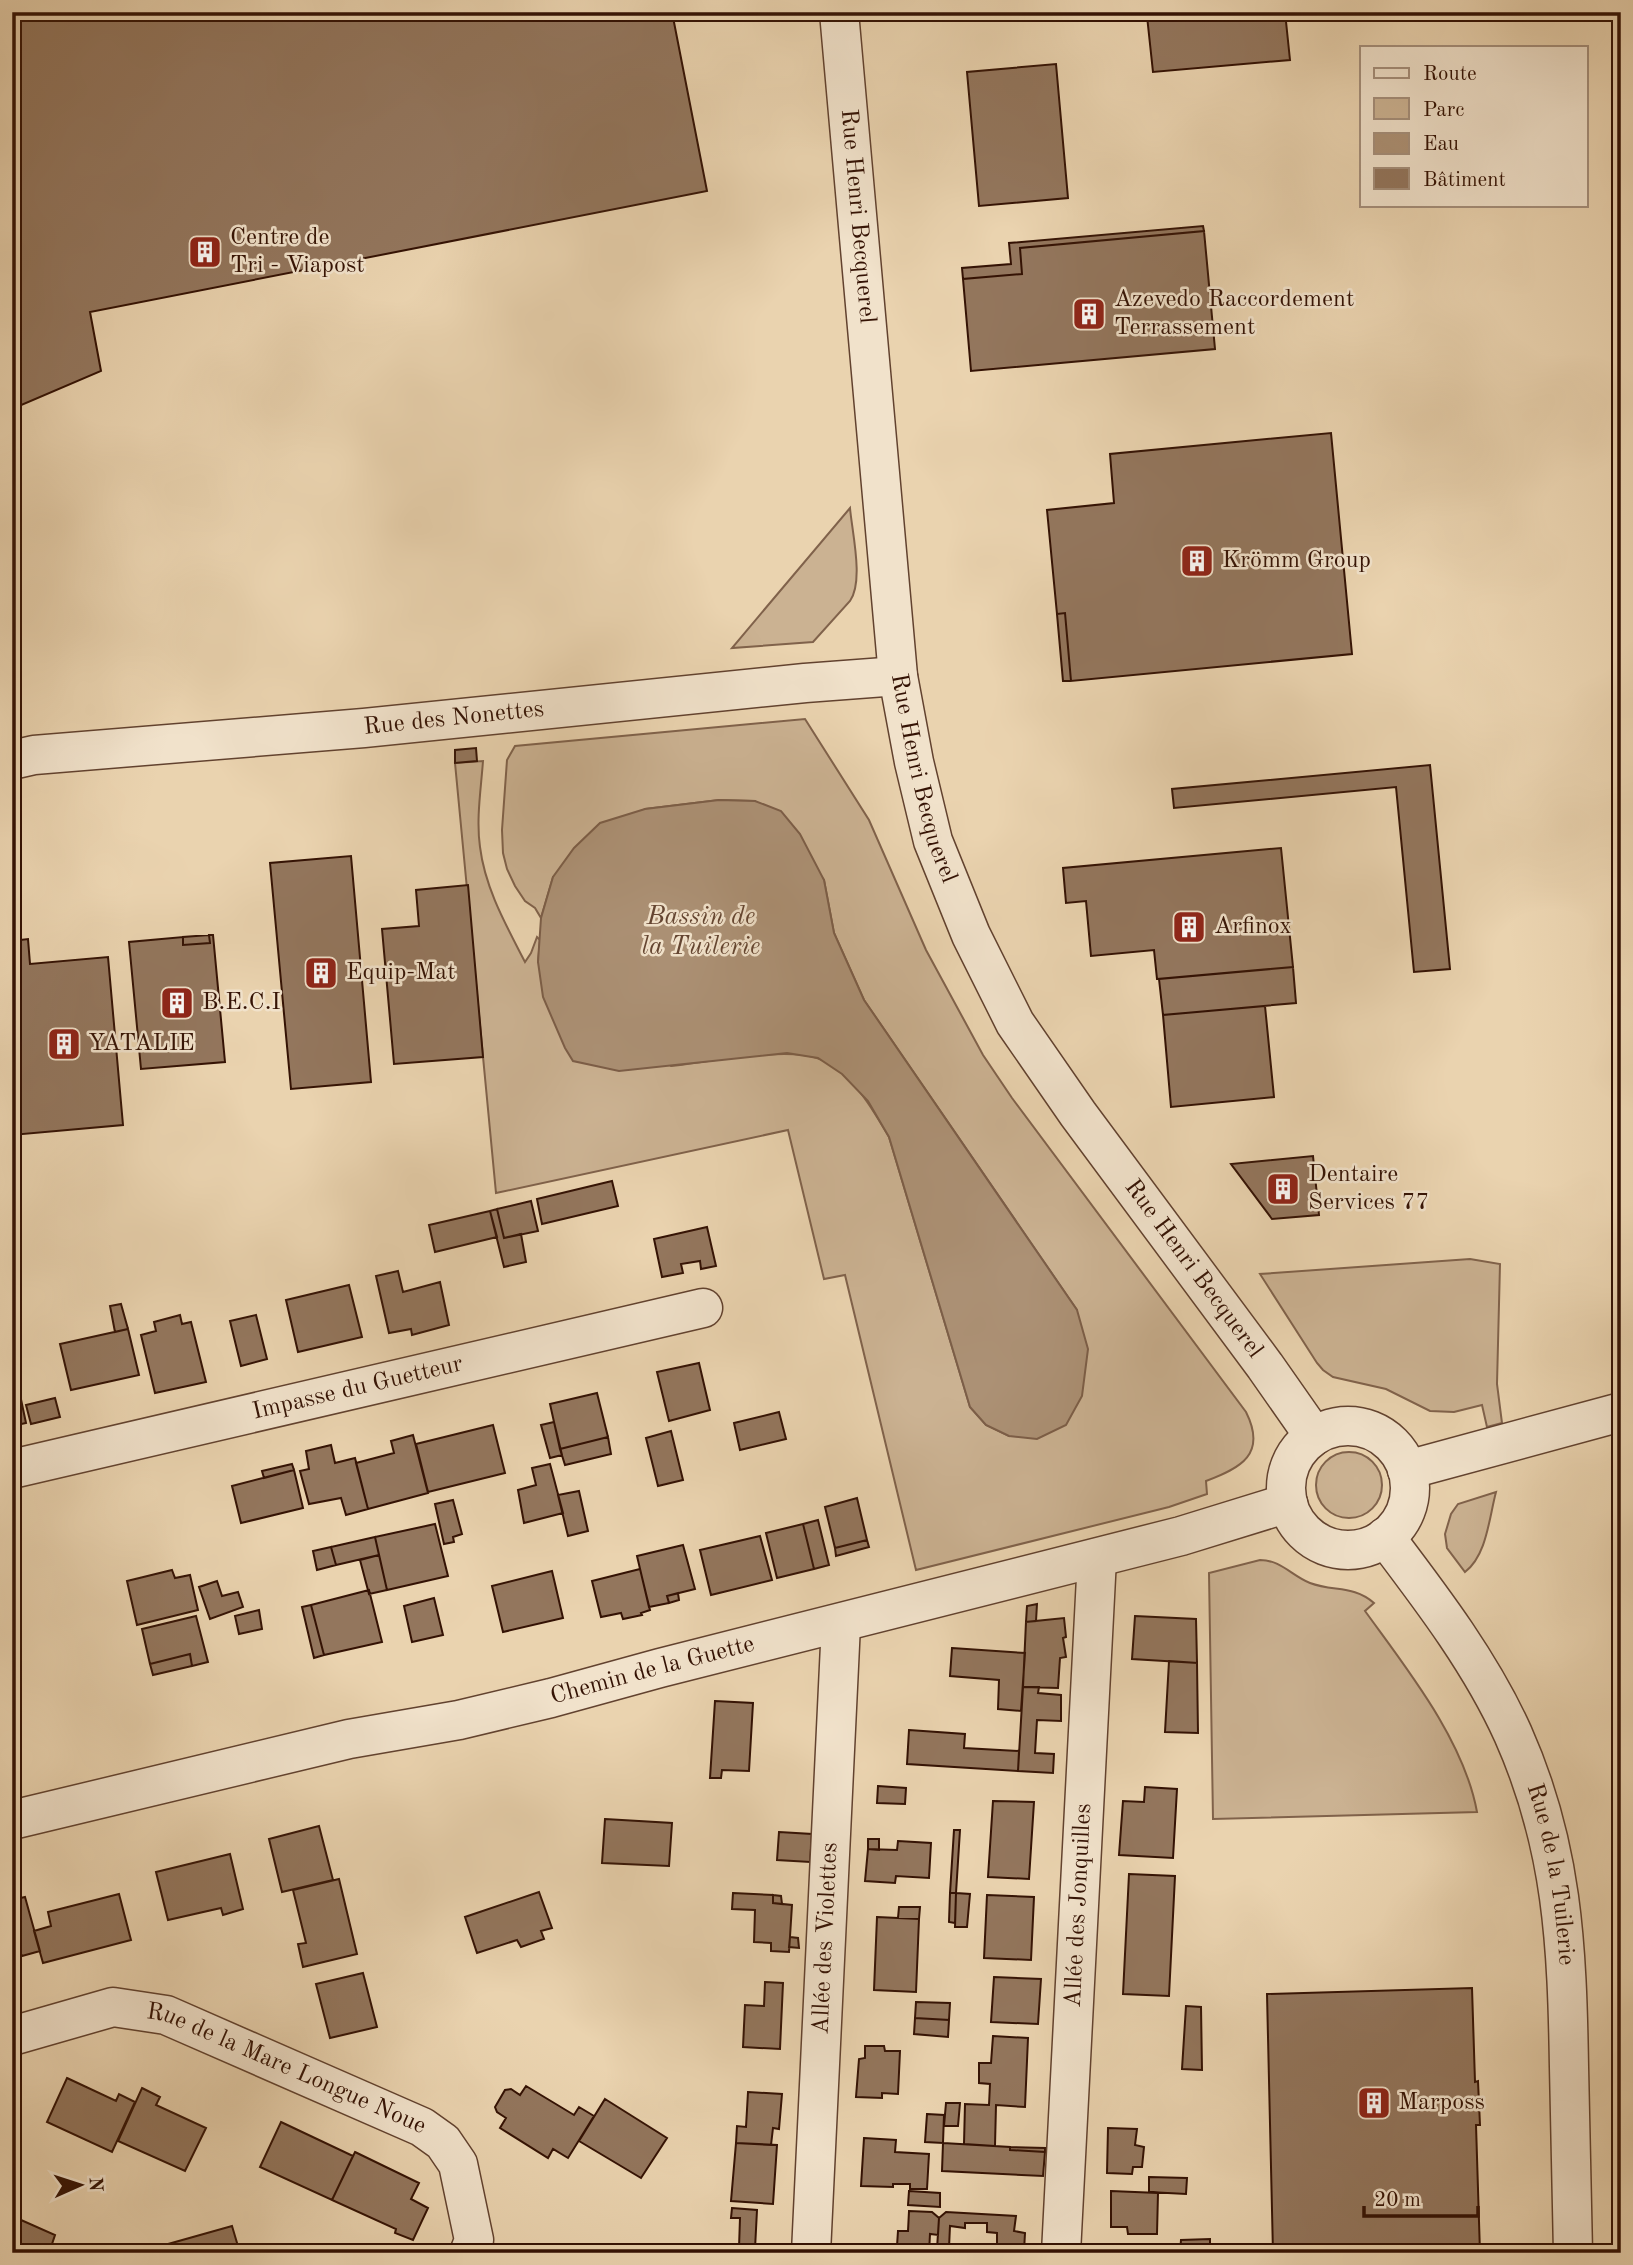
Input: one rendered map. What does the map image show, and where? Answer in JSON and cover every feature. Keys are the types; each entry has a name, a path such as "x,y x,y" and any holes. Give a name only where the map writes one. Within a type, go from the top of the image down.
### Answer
{"street":[{"name":"Rue Henri Becquerel","path":"839,12 898,676 914,762 933,841 971,936 1015,1023 1078,1114 1314,1436"},
{"name":"Rue des Nonettes","path":"12,760 34,755 364,728 898,676"},
{"name":"Impasse du Guetteur","path":"12,1469 703,1308"},
{"path":"1407,1470 1621,1412"},
{"path":"1350,1426 1370,1430 1386,1439 1399,1453 1407,1470 1410,1489 1407,1507 1399,1524 1385,1538 1367,1547 1347,1550 1328,1546 1309,1537 1296,1522 1288,1503 1286,1484 1290,1465 1300,1448 1314,1436 1331,1428 1350,1426"},
{"name":"Chemin de la Guette","path":"12,1820 349,1739 459,1720 1097,1558 1181,1536 1288,1503"},
{"name":"Rue de la Tuilerie","path":"1385,1538 1474,1662 1493,1695 1534,1786 1551,1847 1562,1908 1567,1961 1573,2253"},
{"name":"Allée des Jonquilles","path":"1061,2253 1097,1558"},
{"name":"Allée des Violettes","path":"811,2253 841,1624"},
{"name":"Rue de la Mare Longue Noue","path":"12,2036 113,2007 166,2015 422,2127 443,2142 458,2164 474,2240 469,2253"}],"green space":[{"path":"850,508 857,569 850,601 813,642 732,648"},
{"path":"805,719 869,820 926,950 983,1055 1012,1098 1246,1412 1252,1426 1252,1449 1240,1465 1206,1481 1207,1494 1169,1507 916,1570 845,1275 824,1279 788,1130 496,1193 455,763 483,761 478,826 486,877 525,962 537,937 540,940 538,962 671,1066 766,1055 803,1055 817,1058 840,1071 859,1091 889,1137 970,1407 986,1425 1009,1436 1077,1310 864,1000 834,933 824,880 755,801 719,800 645,809 553,877 541,918 535,908 525,901 507,869 502,830 507,760 515,746"},
{"path":"1470,1259 1500,1264 1497,1384 1502,1423 1487,1427 1482,1405 1454,1412 1430,1411 1386,1389 1333,1377 1317,1363 1260,1274"},
{"path":"1349,1452 1362,1455 1372,1462 1379,1472 1382,1485 1379,1498 1372,1508 1362,1515 1349,1518 1336,1515 1326,1508 1319,1498 1316,1485 1319,1472 1326,1462 1336,1455"},
{"path":"1496,1492 1483,1546 1465,1572 1447,1548 1445,1534 1451,1514 1458,1504"},
{"path":"1260,1560 1280,1565 1310,1583 1351,1591 1374,1603 1365,1611 1432,1706 1447,1732 1460,1758 1477,1812 1213,1819 1209,1573"}],"water":[{"name":"Bassin de la Tuilerie","path":"719,800 755,801 781,811 800,834 824,880 834,933 864,1000 1077,1310 1088,1349 1082,1396 1066,1425 1037,1439 1009,1436 986,1425 970,1407 889,1137 868,1101 842,1074 818,1058 787,1053 619,1071 573,1061 565,1048 543,997 538,962 541,918 553,877 574,848 600,823 645,809"}],"building":[{"name":"Centre de Tri - Viapost","path":"12,12 672,12 707,191 90,312 101,371 12,409"},
{"path":"1099,12 1285,12 1290,60 1153,72 1147,16 1108,19"},
{"path":"1056,64 1068,198 979,206 967,72"},
{"path":"1203,226 1204,231 1020,248 1022,274 963,279 962,268 1011,264 1009,243"},
{"name":"Azevedo Raccordement Terrassement","path":"1204,231 1215,349 971,371 963,279 1022,274 1020,248"},
{"name":"Krömm Group","path":"1331,433 1352,654 1071,681 1065,613 1057,614 1047,510 1114,503 1110,454"},
{"path":"1065,613 1071,681 1063,681 1057,614"},
{"path":"476,748 477,761 455,763 455,750"},
{"path":"1430,765 1450,969 1414,972 1396,787 1174,808 1172,789"},
{"name":"Arfinox","path":"1281,848 1293,967 1157,979 1154,950 1091,956 1086,901 1066,903 1063,868"},
{"name":"Equip-Mat","path":"351,856 371,1082 291,1089 270,863"},
{"path":"468,885 483,1057 394,1064 382,929 419,926 416,890"},
{"path":"209,935 210,943 183,945 183,937"},
{"name":"B.E.C.I","path":"209,935 213,935 225,1062 141,1069 129,942 183,937 183,945 210,943"},
{"name":"YATALIE","path":"28,939 30,964 108,957 123,1125 12,1135 12,941"},
{"path":"1293,967 1296,1003 1163,1015 1159,979"},
{"path":"1265,1006 1274,1097 1171,1107 1163,1015"},
{"name":"Dentaire Services 77","path":"1313,1156 1319,1215 1272,1219 1231,1164"},
{"path":"612,1181 618,1206 542,1224 537,1199"},
{"path":"531,1201 538,1231 504,1238 497,1209"},
{"path":"497,1209 504,1238 521,1234 526,1262 504,1267 490,1211"},
{"path":"490,1211 497,1237 435,1252 429,1225"},
{"path":"707,1227 716,1266 701,1269 700,1261 681,1264 683,1273 662,1277 654,1239"},
{"path":"398,1271 403,1292 440,1282 449,1325 412,1335 411,1329 389,1333 376,1276"},
{"path":"349,1285 362,1337 298,1352 286,1300"},
{"path":"121,1304 128,1329 115,1332 110,1306"},
{"path":"180,1315 182,1324 191,1322 206,1382 155,1393 141,1335 156,1331 154,1322"},
{"path":"256,1315 267,1359 241,1366 230,1321"},
{"path":"128,1329 139,1375 71,1390 60,1344"},
{"path":"699,1363 710,1410 669,1421 657,1372"},
{"path":"19,1390 26,1423 12,1426 12,1392"},
{"path":"597,1393 608,1437 560,1449 550,1404"},
{"path":"55,1398 60,1417 31,1424 26,1405"},
{"path":"779,1412 786,1439 740,1450 734,1423"},
{"path":"554,1422 562,1455 550,1458 541,1425"},
{"path":"493,1425 505,1473 428,1492 416,1444"},
{"path":"671,1431 683,1480 658,1486 646,1438"},
{"path":"413,1435 428,1493 368,1509 356,1463 394,1453 391,1441"},
{"path":"608,1437 611,1454 565,1465 560,1449"},
{"path":"331,1445 335,1463 355,1458 368,1509 346,1515 341,1498 309,1504 300,1471 309,1469 306,1451"},
{"path":"292,1464 294,1470 264,1478 262,1471"},
{"path":"550,1464 563,1513 524,1523 518,1490 536,1485 532,1468"},
{"path":"294,1470 303,1508 241,1523 232,1486"},
{"path":"579,1491 588,1531 568,1536 558,1495"},
{"path":"857,1498 867,1540 835,1548 825,1507"},
{"path":"453,1500 462,1534 453,1537 454,1542 444,1544 435,1504"},
{"path":"818,1520 829,1565 814,1569 803,1524"},
{"path":"435,1524 448,1576 387,1590 375,1537"},
{"path":"803,1524 814,1569 777,1578 766,1533"},
{"path":"760,1536 772,1580 711,1595 700,1550"},
{"path":"375,1537 379,1555 336,1565 331,1547"},
{"path":"867,1540 869,1547 836,1556 835,1548"},
{"path":"683,1545 695,1589 667,1596 669,1603 649,1607 637,1556"},
{"path":"331,1547 336,1565 317,1570 313,1551"},
{"path":"379,1555 387,1590 369,1594 360,1560"},
{"path":"640,1569 650,1610 641,1613 642,1615 623,1619 621,1613 601,1617 592,1581"},
{"path":"172,1570 175,1578 190,1575 198,1610 137,1625 127,1581"},
{"path":"552,1571 563,1618 503,1632 492,1586"},
{"path":"217,1581 222,1596 238,1592 243,1607 210,1619 199,1587"},
{"path":"369,1590 382,1642 324,1655 311,1605"},
{"path":"678,1593 679,1600 669,1603 667,1596"},
{"path":"434,1598 443,1635 412,1642 404,1606"},
{"path":"1037,1604 1036,1621 1026,1622 1027,1606"},
{"path":"311,1605 324,1655 314,1658 302,1607"},
{"path":"259,1610 262,1629 239,1634 235,1616"},
{"path":"196,1616 208,1662 192,1666 190,1654 150,1664 142,1629"},
{"path":"1135,1616 1196,1619 1197,1663 1132,1659"},
{"path":"1064,1618 1066,1657 1060,1658 1058,1688 1023,1687 1026,1622"},
{"path":"952,1648 1025,1653 1021,1711 998,1709 999,1680 950,1676"},
{"path":"190,1654 192,1666 153,1675 150,1664"},
{"path":"1169,1661 1197,1663 1198,1733 1165,1732"},
{"path":"1023,1687 1039,1687 1038,1693 1061,1695 1061,1721 1037,1720 1035,1753 1054,1754 1053,1773 1018,1771"},
{"path":"715,1701 753,1703 749,1771 722,1770 721,1778 710,1778"},
{"path":"909,1730 965,1734 964,1748 1019,1751 1018,1771 907,1764"},
{"path":"878,1786 906,1788 905,1804 877,1803"},
{"path":"1145,1787 1177,1789 1173,1858 1119,1855 1123,1801 1144,1802"},
{"path":"993,1801 1034,1802 1029,1879 988,1877"},
{"path":"605,1819 672,1823 669,1866 602,1863"},
{"path":"319,1826 333,1880 282,1892 269,1839"},
{"path":"954,1830 960,1830 956,1893 950,1893"},
{"path":"779,1832 812,1834 810,1862 777,1860"},
{"path":"868,1839 879,1839 879,1850 868,1849"},
{"path":"898,1841 931,1843 929,1878 896,1876 895,1883 865,1881 868,1849 897,1850"},
{"path":"230,1854 243,1909 223,1915 221,1908 168,1920 156,1872"},
{"path":"1129,1874 1175,1876 1169,1996 1123,1994"},
{"path":"339,1879 357,1954 303,1967 298,1944 306,1943 293,1890"},
{"path":"539,1892 552,1928 541,1931 544,1939 521,1947 517,1940 477,1953 465,1917"},
{"path":"733,1893 773,1895 773,1903 792,1905 789,1952 771,1951 771,1943 754,1942 755,1910 732,1909"},
{"path":"950,1893 956,1893 955,1923 949,1922"},
{"path":"956,1893 970,1894 967,1927 955,1927"},
{"path":"119,1894 131,1940 43,1963 34,1931 51,1926 48,1912"},
{"path":"773,1895 781,1896 782,1904 773,1903"},
{"path":"987,1895 1034,1897 1031,1960 984,1958"},
{"path":"25,1897 40,1951 22,1956 20,1952 12,1954 12,1900"},
{"path":"899,1907 920,1907 919,1919 898,1918"},
{"path":"877,1917 919,1919 916,1992 874,1990"},
{"path":"790,1937 798,1938 799,1948 789,1947"},
{"path":"363,1973 377,2027 330,2038 316,1984"},
{"path":"994,1977 1041,1979 1038,2024 991,2022"},
{"path":"765,1982 783,1983 780,2049 743,2047 745,2005 764,2006"},
{"name":"Marposs","path":"1472,1988 1475,2082 1478,2081 1480,2125 1476,2125 1480,2253 1273,2253 1267,1994"},
{"path":"916,2002 950,2003 949,2020 915,2018"},
{"path":"1186,2006 1201,2007 1202,2070 1182,2069"},
{"path":"915,2018 949,2020 948,2037 914,2034"},
{"path":"993,2036 1028,2038 1025,2107 996,2105 995,2146 964,2144 965,2104 989,2105 990,2084 979,2083 979,2063 991,2063"},
{"path":"865,2046 884,2046 885,2051 900,2051 898,2094 882,2093 882,2098 856,2097 859,2059 865,2058"},
{"path":"67,2078 116,2101 119,2094 135,2102 112,2152 47,2122"},
{"path":"526,2086 574,2115 579,2107 594,2116 568,2158 553,2149 548,2158 500,2128 506,2118 497,2112 495,2107 505,2090 511,2089 520,2095"},
{"path":"142,2088 160,2097 156,2105 206,2128 185,2171 118,2141"},
{"path":"748,2092 782,2094 779,2129 773,2128 771,2145 736,2143 737,2126 746,2127"},
{"path":"605,2099 667,2138 641,2178 579,2141"},
{"path":"946,2103 960,2103 958,2126 944,2126"},
{"path":"927,2114 944,2115 943,2143 925,2142"},
{"path":"281,2122 353,2156 332,2200 260,2167"},
{"path":"1108,2128 1137,2129 1135,2145 1144,2147 1142,2167 1133,2167 1132,2174 1107,2173"},
{"path":"864,2138 896,2140 895,2152 929,2154 927,2189 910,2189 910,2184 893,2184 893,2187 861,2186"},
{"path":"736,2143 777,2145 773,2204 731,2201"},
{"path":"943,2143 1045,2152 1043,2176 942,2171"},
{"path":"1010,2147 1045,2148 1045,2152 1010,2150"},
{"path":"355,2152 419,2183 411,2199 428,2208 413,2240 395,2233 396,2229 332,2200"},
{"path":"1149,2177 1187,2178 1186,2194 1149,2192"},
{"path":"909,2191 940,2193 940,2207 908,2205"},
{"path":"1111,2191 1158,2193 1157,2234 1128,2234 1127,2227 1111,2227"},
{"path":"732,2208 757,2210 755,2249 739,2248 740,2218 731,2218"},
{"path":"909,2211 932,2212 939,2218 938,2235 930,2234 929,2253 907,2253 907,2246 897,2246 898,2231 908,2231"},
{"path":"946,2212 1016,2216 1014,2231 1025,2233 1024,2251 997,2253 997,2233 987,2232 987,2223 965,2223 965,2228 950,2226 949,2248 937,2249 939,2218"},
{"path":"12,2216 55,2235 49,2253 12,2253"},
{"path":"232,2226 240,2253 163,2253 161,2246"},
{"path":"1210,2239 1210,2253 1180,2253 1181,2240"},
{"path":"91,2245 108,2253 87,2253"},
{"path":"69,2247 83,2253 66,2253"}],"place":[{"name":"Centre de Tri - Viapost","path":"205,252"},
{"name":"Azevedo Raccordement Terrassement","path":"1089,314"},
{"name":"Krömm Group","path":"1197,561"},
{"name":"Arfinox","path":"1189,927"},
{"name":"Equip-Mat","path":"321,973"},
{"name":"B.E.C.I","path":"177,1003"},
{"name":"YATALIE","path":"64,1044"},
{"name":"Dentaire Services 77","path":"1283,1189"},
{"name":"Marposs","path":"1374,2103"}]}
